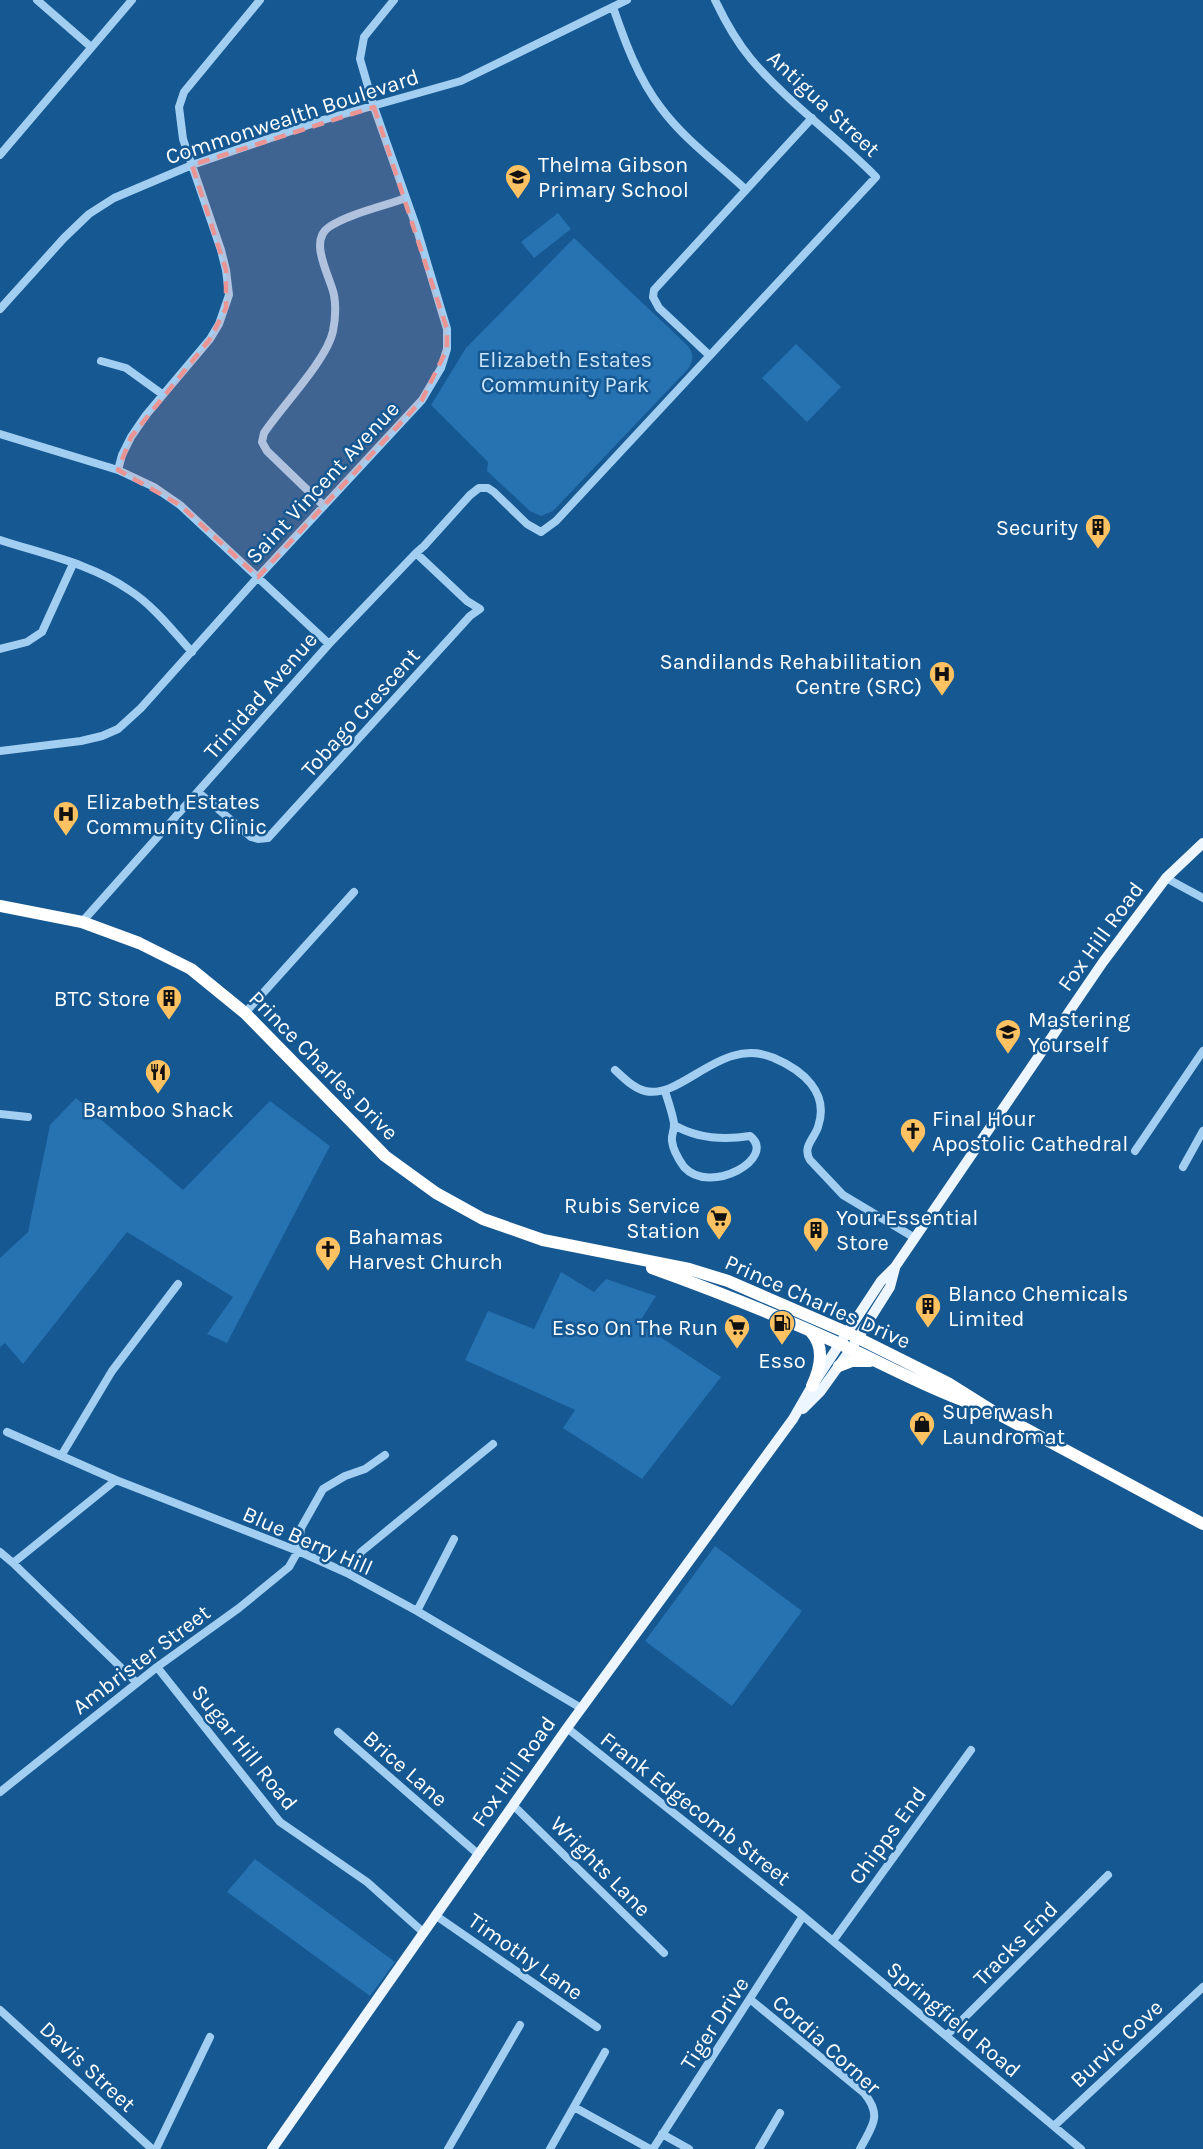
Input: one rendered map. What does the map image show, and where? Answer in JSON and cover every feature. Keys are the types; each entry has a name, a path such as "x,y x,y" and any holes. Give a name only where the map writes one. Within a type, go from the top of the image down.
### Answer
{"highway":[{"name":"Prince Charles Drive","path":"0,906 82,922 139,943 191,969 245,1013 385,1156 436,1193 483,1219 543,1240 689,1269 728,1281 849,1341 948,1383 991,1410 1203,1524"},
{"name":"Prince Charles Drive","path":"618,1255 807,1329 849,1341 880,1363 945,1394 991,1410"},
{"path":"807,1329 817,1339 820,1353 818,1372 812,1386"},
{"path":"839,1366 852,1361 866,1360 880,1363"}],"main road":[{"name":"Fox Hill Road","path":"272,2149 581,1708 793,1419 812,1386 890,1287 895,1267 1103,962 1166,878 1203,843"},
{"name":"Fox Hill Road","path":"793,1419 820,1392 839,1366 849,1341"}],"street":[{"path":"37,0 91,47"},
{"path":"0,155 132,0"},
{"path":"118,470 131,437 162,394 210,339 219,324 229,295 221,250 183,139 179,107 184,92 260,0"},
{"name":"Saint Vincent Avenue","path":"0,751 81,741 118,729 141,708 258,577 422,400 441,368 447,349 447,329 360,59 363,37 394,0"},
{"name":"Commonwealth Boulevard","path":"0,309 64,237 89,214 114,198 192,165 322,120 461,81 627,0"},
{"name":"Antigua Street","path":"709,355 876,177 751,59 714,0"},
{"path":"613,7 626,46 660,108 688,137 746,189"},
{"path":"709,355 658,308 653,297 654,290 812,118"},
{"path":"324,506 267,451 262,442 264,433 316,364 333,333 334,295 320,246 322,233 341,221 406,198"},
{"name":"Trinidad Avenue","path":"82,922 329,644 470,495 479,488 488,488 527,524 541,532 556,521 709,355"},
{"path":"101,361 126,368 162,394"},
{"path":"0,435 118,470 154,488 180,505 329,644"},
{"path":"0,540 112,579 154,610 192,651"},
{"name":"Tobago Crescent","path":"198,792 251,837 268,838 470,616 480,609 467,601 416,553"},
{"path":"0,649 27,642 42,632 73,564"},
{"path":"1166,878 1203,898"},
{"path":"245,1013 354,892"},
{"path":"1135,1151 1203,1051"},
{"path":"615,1070 633,1086 654,1092 665,1091 707,1066 731,1056 750,1053 768,1055 785,1062 811,1082 820,1100 818,1127 807,1147 810,1160 843,1196 915,1238"},
{"path":"665,1091 674,1125 672,1141 675,1152 685,1167 699,1177 711,1179 739,1171 755,1154 757,1146 750,1136 738,1138 696,1136 674,1125"},
{"path":"0,1114 28,1118"},
{"path":"1183,1167 1203,1131"},
{"path":"61,1456 112,1371 178,1284"},
{"name":"Blue Berry Hill","path":"7,1432 116,1480 298,1551 347,1573 417,1611 581,1708"},
{"path":"347,1573 361,1552 493,1444"},
{"path":"298,1551 301,1528 323,1489 345,1476 365,1469 386,1455"},
{"path":"13,1563 116,1480"},
{"path":"417,1611 454,1539"},
{"name":"Ambrister Street","path":"1,1788 157,1667 239,1608 289,1567 298,1551"},
{"path":"0,1552 137,1683"},
{"name":"Sugar Hill Road","path":"157,1667 280,1822 367,1882 423,1932"},
{"name":"Frank Edgecomb Street","path":"567,1728 803,1916"},
{"name":"Brice Lane","path":"338,1732 478,1854"},
{"name":"Chipps End","path":"833,1941 971,1750"},
{"name":"Wrights Lane","path":"513,1804 664,1953"},
{"name":"Tracks End","path":"946,2036 1108,1875"},
{"name":"Timothy Lane","path":"435,1915 597,2027"},
{"name":"Springfield Road","path":"803,1916 1081,2149"},
{"name":"Tiger Drive","path":"652,2149 751,2000 803,1916"},
{"name":"Burvic Cove","path":"1054,2126 1203,1988"},
{"name":"Cordia Corner","path":"751,2000 872,2103 876,2113 874,2122 860,2149"},
{"name":"Davis Street","path":"0,2010 154,2149"},
{"path":"0,2025 8,2017"},
{"path":"448,2149 520,2025"},
{"path":"154,2149 210,2037"},
{"path":"550,2149 604,2052"},
{"path":"574,2107 652,2149"},
{"path":"759,2149 780,2113"},
{"path":"662,2134 689,2149"}],"highlighted area":[{"path":"374,107 447,329 447,349 422,400 258,577 180,505 118,470 131,437 210,339 226,308 226,270 192,165"}],"green space":[{"path":"558,213 571,229 534,258 521,242"},
{"name":"Elizabeth Estates Community Park","path":"574,238 687,345 692,354 692,360 688,369 553,511 541,516 530,511 487,471 488,462 431,405 466,348"},
{"path":"796,344 841,387 807,422 762,378"},
{"path":"76,1098 183,1190 270,1101 330,1146 227,1343 207,1334 233,1297 127,1232 23,1364 5,1343 0,1347 0,1258 28,1232 50,1125"},
{"path":"561,1272 594,1292 606,1279 656,1296 639,1323 721,1377 642,1479 563,1428 575,1410 465,1360 488,1311 534,1329"},
{"path":"715,1546 802,1611 732,1706 645,1641"},
{"path":"255,1859 395,1962 370,1996 227,1892"}],"place":[{"name":"Thelma Gibson Primary School","path":"518,200"},
{"name":"Security","path":"1098,550"},
{"name":"Sandilands Rehabilitation Centre (SRC)","path":"942,697"},
{"name":"Elizabeth Estates Community Clinic","path":"66,837"},
{"name":"BTC Store","path":"169,1021"},
{"name":"Mastering Yourself","path":"1008,1055"},
{"name":"Bamboo Shack","path":"158,1095"},
{"name":"Final Hour Apostolic Cathedral","path":"913,1154"},
{"name":"Rubis Service Station","path":"719,1241"},
{"name":"Your Essential Store","path":"816,1253"},
{"name":"Bahamas Harvest Church","path":"328,1272"},
{"name":"Blanco Chemicals Limited","path":"928,1329"},
{"name":"Esso","path":"782,1346"},
{"name":"Esso On The Run","path":"737,1350"},
{"name":"Superwash Laundromat","path":"922,1447"}]}
